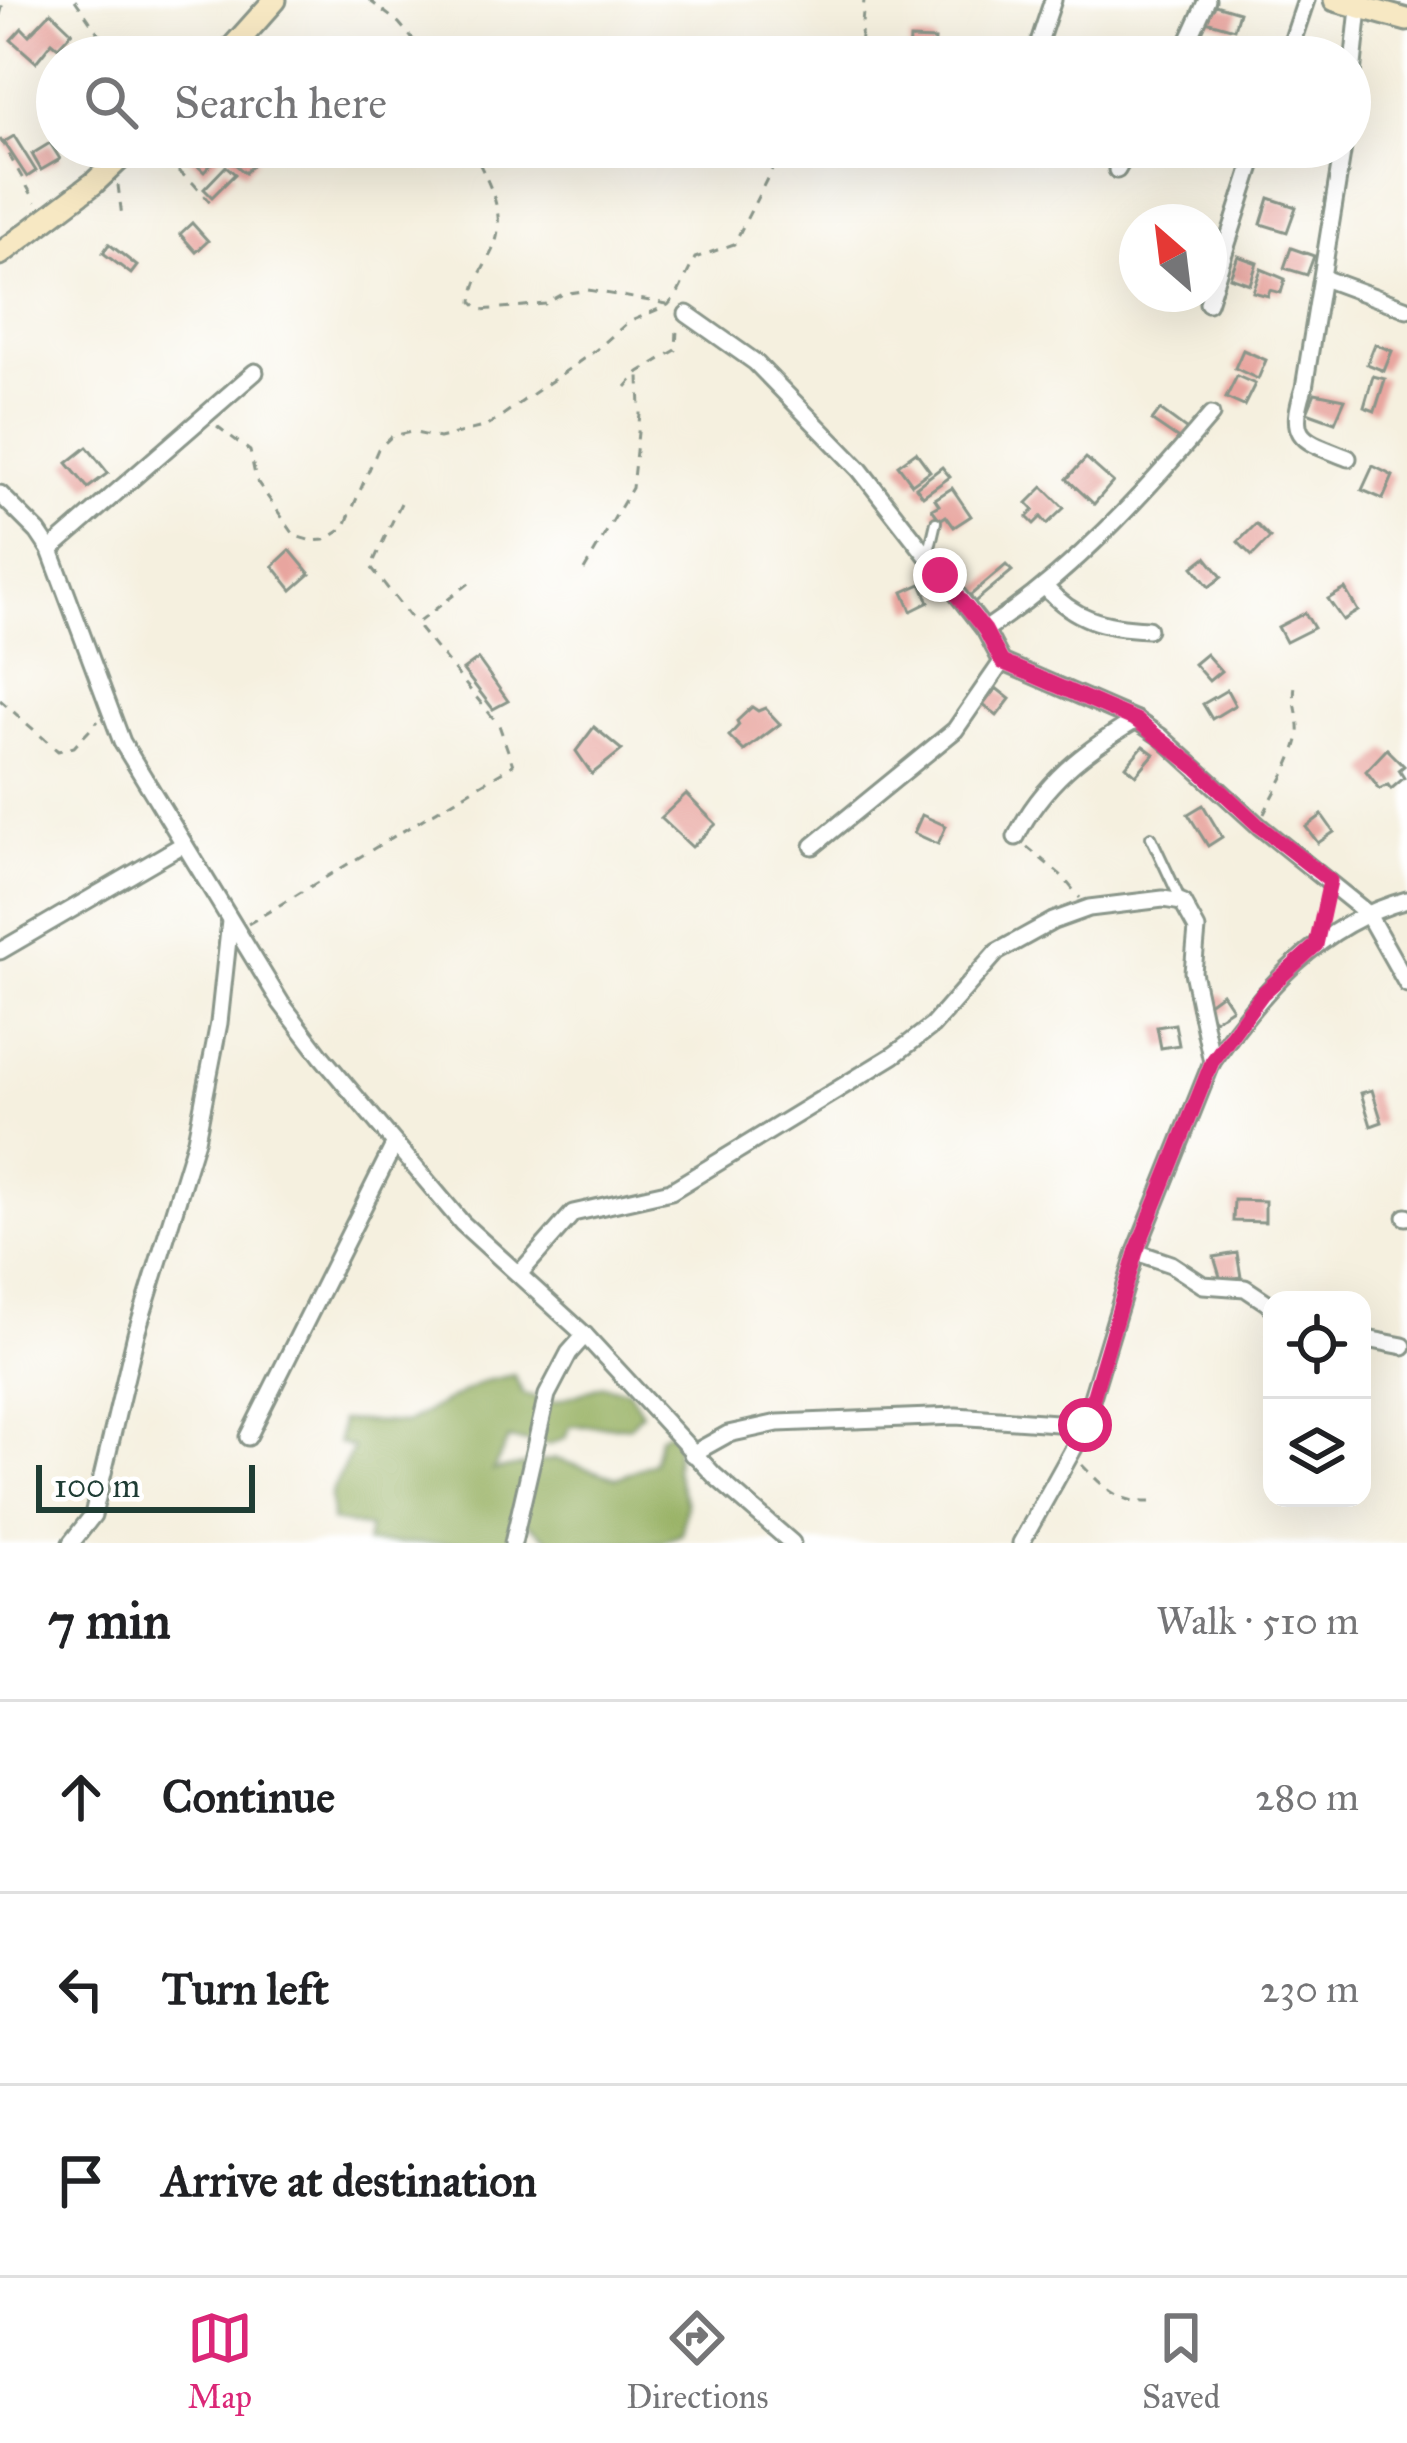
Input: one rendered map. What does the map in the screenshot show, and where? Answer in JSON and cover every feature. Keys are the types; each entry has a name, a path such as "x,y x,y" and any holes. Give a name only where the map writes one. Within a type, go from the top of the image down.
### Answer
{"main road":[{"path":"243,36 275,0"},
{"path":"1335,0 1407,20"},
{"path":"0,254 111,168"}],"street":[{"path":"1041,36 1053,0"},
{"path":"1190,36 1207,0"},
{"path":"1294,36 1306,0"},
{"path":"1356,36 1359,8"},
{"path":"1227,244 1251,168"},
{"path":"1340,168 1295,424 1305,441 1348,458"},
{"path":"1323,278 1407,310"},
{"path":"686,314 755,362 860,470 985,630 1002,662 1136,720 1197,768 1259,826 1366,913 1407,984"},
{"path":"50,550 255,372"},
{"path":"985,630 1045,587 1120,520 1211,415"},
{"path":"0,494 50,550 122,742 295,1021 462,1222 585,1335 692,1454 792,1543"},
{"path":"1045,587 1085,620 1148,628"},
{"path":"813,846 955,730 1002,662"},
{"path":"1016,837 1064,769 1136,720"},
{"path":"0,951 182,845"},
{"path":"520,1273 573,1214 671,1191 694,1179 914,1040 997,952 1089,908 1163,899 1182,902 1197,929 1192,972 1212,1062"},
{"path":"1028,1541 1085,1425 1136,1252 1212,1062 1262,994 1316,945 1366,913 1407,900"},
{"path":"71,1543 93,1515 136,1334 196,1140 233,926"},
{"path":"248,1437 394,1145"},
{"path":"1136,1252 1171,1264 1203,1285 1245,1288 1263,1300"},
{"path":"513,1543 548,1395 569,1353 585,1335"},
{"path":"1371,1340 1403,1346"},
{"path":"692,1454 728,1434 778,1423 956,1416 1085,1425"}],"lane":[{"path":"927,557 936,522"},
{"path":"1151,837 1182,902"}],"path":[{"path":"0,15 4,0"},
{"path":"75,0 100,36"},
{"path":"369,0 411,36"},
{"path":"858,36 864,0"},
{"path":"0,139 46,219"},
{"path":"115,168 122,218"},
{"path":"176,168 212,205"},
{"path":"482,168 500,222 493,249 474,285 472,302 482,310 545,304 563,293 588,290 668,305 686,314 677,329 676,350 639,372 626,387"},
{"path":"202,417 250,451 256,480 295,536 326,540 344,528 378,449 392,436 411,432 439,438 487,426 627,323 668,305 695,258 734,244 773,168"},
{"path":"584,570 632,488 639,372"},
{"path":"233,926 513,765 500,725 371,567 401,503"},
{"path":"416,624 472,581"},
{"path":"1259,826 1298,742 1295,681"},
{"path":"0,700 58,752 74,746 107,710"},
{"path":"1016,837 1062,876 1089,908"},
{"path":"1316,945 1330,881"},
{"path":"1072,1455 1115,1497 1127,1503 1150,1502"}],"green space":[{"path":"514,1375 523,1394 554,1402 603,1385 628,1390 642,1412 630,1426 570,1426 565,1438 549,1445 508,1439 493,1471 556,1459 617,1478 654,1463 659,1437 668,1431 677,1438 675,1469 686,1503 682,1534 661,1543 554,1543 518,1516 516,1543 366,1543 369,1528 332,1521 331,1493 353,1448 338,1443 341,1420 405,1423 485,1381"}],"building":[{"path":"1206,6 1239,12 1234,29 1202,20"},
{"path":"51,12 72,32 36,36 36,62 11,40 22,28 29,35"},
{"path":"14,136 36,171 27,177 4,142"},
{"path":"224,168 235,174 212,197 204,189"},
{"path":"1269,198 1296,207 1287,232 1261,224"},
{"path":"192,223 208,241 196,252 180,234"},
{"path":"109,244 137,266 131,274 103,253"},
{"path":"1291,248 1314,256 1307,275 1284,268"},
{"path":"1238,256 1257,263 1250,284 1230,277"},
{"path":"1261,269 1285,279 1281,293 1253,292"},
{"path":"1375,344 1392,351 1384,371 1367,364"},
{"path":"1243,350 1266,360 1258,379 1235,368"},
{"path":"1237,376 1255,384 1244,406 1226,398"},
{"path":"1373,376 1385,379 1375,411 1364,407"},
{"path":"1315,393 1345,399 1335,422 1307,412"},
{"path":"1160,410 1190,432 1183,442 1152,421"},
{"path":"87,447 108,473 88,488 67,463"},
{"path":"916,452 930,471 912,484 898,465"},
{"path":"1086,458 1113,482 1094,504 1067,479"},
{"path":"1373,466 1393,476 1383,499 1362,490"},
{"path":"942,467 950,477 923,496 916,487"},
{"path":"1043,487 1064,508 1047,524 1041,517 1034,524 1027,517 1034,510 1027,503"},
{"path":"952,488 971,516 954,527 932,509 939,505 935,499"},
{"path":"1256,524 1270,538 1252,556 1238,542"},
{"path":"290,550 310,574 292,590 273,566"},
{"path":"1206,557 1222,577 1209,587 1193,567"},
{"path":"1006,565 1012,571 971,605 966,599"},
{"path":"921,584 929,602 911,611 903,592"},
{"path":"1345,589 1358,611 1343,620 1328,599"},
{"path":"1305,613 1314,628 1286,642 1278,627"},
{"path":"1206,654 1221,671 1209,681 1194,664"},
{"path":"478,659 508,701 493,709 463,670"},
{"path":"996,688 1010,699 997,716 983,705"},
{"path":"1227,690 1235,705 1212,719 1203,704"},
{"path":"752,707 765,708 780,724 744,751 729,736"},
{"path":"594,727 622,750 592,774 576,751"},
{"path":"1143,746 1154,754 1136,775 1126,766"},
{"path":"1387,749 1404,766 1399,770 1404,778 1391,789 1388,785 1380,789 1366,771"},
{"path":"686,794 716,824 692,847 661,818"},
{"path":"1203,805 1222,837 1208,846 1188,814"},
{"path":"922,815 946,826 938,844 914,833"},
{"path":"1322,815 1334,832 1318,843 1306,827"},
{"path":"1222,993 1232,1008 1214,1020 1204,1006"},
{"path":"1175,1024 1179,1045 1161,1048 1157,1027"},
{"path":"1372,1090 1382,1122 1371,1126 1361,1093"},
{"path":"1234,1200 1265,1201 1265,1222 1233,1221"},
{"path":"1237,1253 1241,1277 1221,1280 1214,1257"}],"route":[{"path":"940,575 985,630 1002,662 1136,720 1330,881 1316,945 1262,994 1212,1062 1136,1252 1085,1425"}]}
